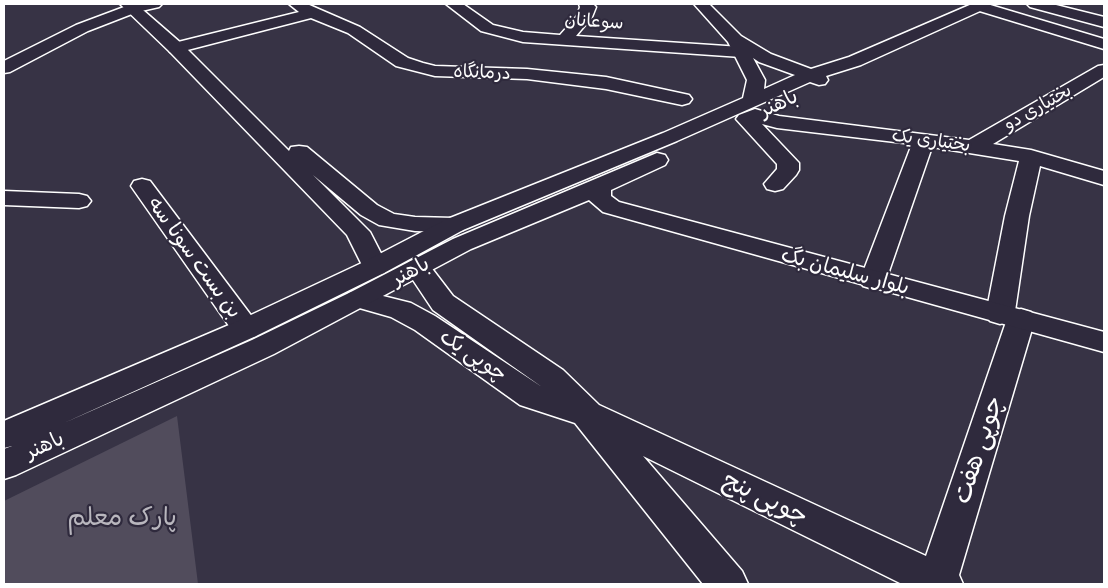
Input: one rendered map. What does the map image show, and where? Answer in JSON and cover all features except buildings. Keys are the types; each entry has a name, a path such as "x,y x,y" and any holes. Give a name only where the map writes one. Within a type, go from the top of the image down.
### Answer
{"street":[{"path":"4,68 129,6 154,4"},
{"name":"درمانگاه","path":"296,4 312,13 354,30 402,62 418,68 527,74 606,83 682,99"},
{"name":"سوعانان","path":"454,4 487,28 504,33 564,40 738,46"},
{"path":"564,40 584,17 588,7 586,4"},
{"path":"701,4 738,46 756,80 751,112 788,163 788,170 775,184"},
{"path":"1035,4 1104,22"},
{"path":"981,5 1104,44"},
{"name":"باهنر","path":"4,465 262,347 359,300 462,244 600,187 855,61 981,5"},
{"path":"129,6 176,48 358,232 375,267"},
{"path":"176,48 312,13"},
{"path":"738,46 816,80"},
{"name":"بختیاری دو","path":"972,147 1104,70"},
{"name":"باهنر","path":"4,435 246,329 375,267 454,225 670,137 751,112"},
{"name":"بختیاری یک","path":"751,112 778,122 924,139 1031,156 1104,178"},
{"path":"256,131 303,154 369,210 388,220 415,224 454,225"},
{"path":"872,280 924,139"},
{"name":"چوپی هفت","path":"940,583 1011,317 1017,216 1031,156"},
{"name":"بن بست سونا سه","path":"142,186 246,329"},
{"name":"بلوار سلیمان بگ","path":"600,187 599,198 611,207 1104,342"},
{"path":"4,198 79,201"},
{"name":"چوپی یک","path":"418,268 443,303 552,378 587,414 728,584"},
{"name":"چوپی یک","path":"359,300 401,310 425,323 532,396 587,414"},
{"name":"چوپی پنج","path":"587,414 940,583"}],"green space":[{"name":"پارک معلم","path":"177,416 198,584 4,584 4,501"}]}
